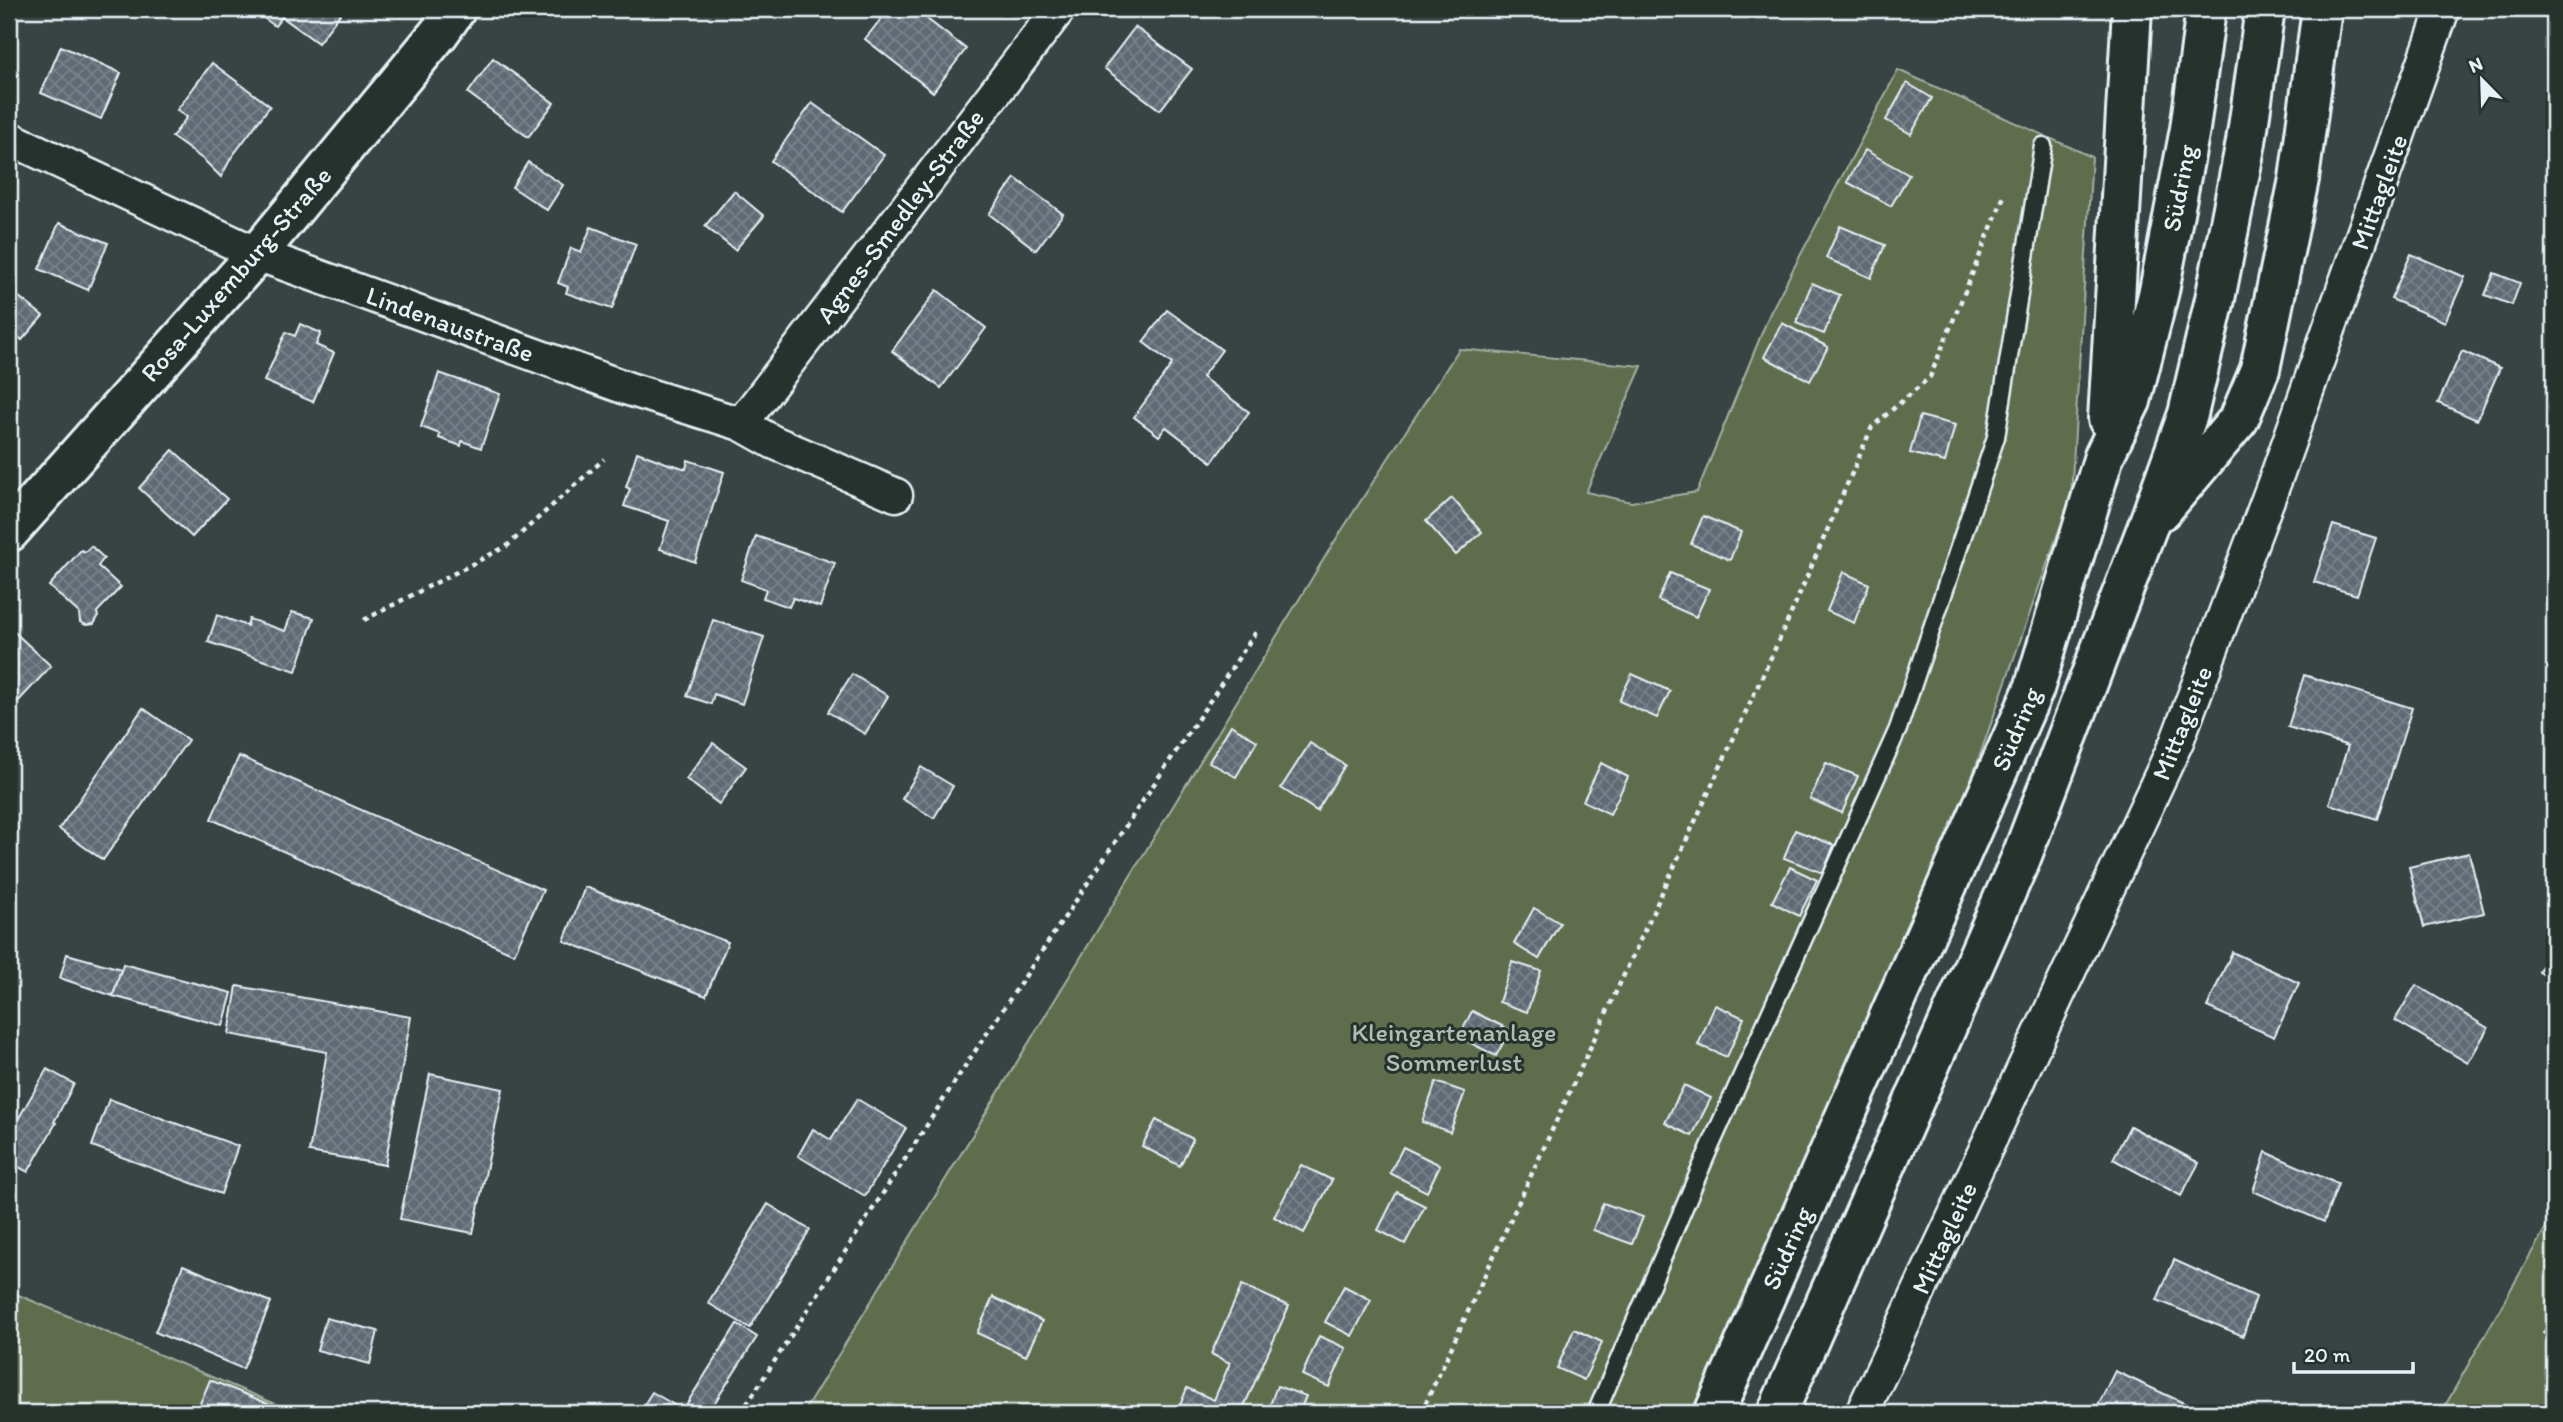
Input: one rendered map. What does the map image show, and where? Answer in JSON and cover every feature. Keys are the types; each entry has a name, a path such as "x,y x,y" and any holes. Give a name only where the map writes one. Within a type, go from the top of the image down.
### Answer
{"main road":[{"name":"Rosa-Luxemburg-Straße","path":"9,532 257,254 456,9"},
{"path":"2104,456 2111,394 2115,278 2132,9"},
{"name":"Südring","path":"1714,1413 2034,689 2104,456 2131,401 2159,291 2190,129 2206,9"},
{"name":"Südring","path":"1777,1413 2021,858 2188,414 2215,299 2246,142 2265,9"},
{"path":"2147,528 2239,419 2260,369 2300,179 2322,9"}],"street":[{"name":"Agnes-Smedley-Straße","path":"741,424 1059,9"},
{"name":"Mittagleite","path":"1862,1413 2177,741 2276,478 2443,9"},
{"name":"Lindenaustraße","path":"9,138 257,254 629,389 741,424 773,442 896,495"}],"lane":[{"path":"1597,1413 1709,1149 1898,729 1996,437 2043,146"}],"path":[{"path":"1421,1413 1786,625 1872,427 1930,377 2006,189"},
{"path":"364,620 508,546 604,459"},
{"path":"741,1413 969,1059 1256,632"}],"green space":[{"name":"Kleingartenanlage Sommerlust","path":"1898,70 2092,157 2071,496 1961,809 1691,1413 803,1413 1331,547 1459,349 1642,366 1586,492 1631,502 1697,492 1770,313"},
{"path":"2554,1213 2554,1413 2441,1413"},
{"path":"9,1291 297,1413 9,1413"}],"building":[{"path":"251,9 344,9 318,43 282,17 275,26"},
{"path":"889,9 914,9 966,49 933,92 865,39"},
{"path":"1135,27 1192,69 1160,110 1104,68"},
{"path":"61,46 121,73 101,119 41,93"},
{"path":"493,58 554,103 528,137 468,93"},
{"path":"212,63 270,106 231,158 221,177 204,160 172,137 187,117 177,110"},
{"path":"1907,83 1932,98 1911,134 1886,120"},
{"path":"812,103 884,155 842,212 771,161"},
{"path":"1865,150 1909,175 1891,206 1847,182"},
{"path":"528,162 563,185 547,210 512,187"},
{"path":"1015,178 1063,214 1036,250 989,214"},
{"path":"734,191 764,216 735,250 705,226"},
{"path":"59,223 108,243 88,290 39,269"},
{"path":"1840,226 1885,245 1871,278 1826,258"},
{"path":"591,227 636,244 612,309 566,293 568,287 558,283 571,248 581,252"},
{"path":"2411,254 2465,277 2445,322 2391,299"},
{"path":"2494,273 2520,283 2512,305 2485,295"},
{"path":"1812,283 1840,295 1824,334 1796,323"},
{"path":"9,289 43,316 22,340 9,329"},
{"path":"937,290 986,328 941,388 892,351"},
{"path":"1167,310 1222,350 1202,377 1249,412 1212,462 1166,427 1159,436 1134,417 1172,364 1143,342"},
{"path":"1782,323 1828,347 1810,381 1764,357"},
{"path":"300,324 321,333 316,345 334,353 313,402 264,381 286,332 295,336"},
{"path":"2462,351 2500,368 2477,420 2438,403"},
{"path":"439,373 500,394 481,448 462,441 461,446 439,438 440,434 421,427"},
{"path":"9,404 18,413 9,423"},
{"path":"1920,416 1955,425 1945,462 1910,453"},
{"path":"173,450 227,499 192,537 139,488"},
{"path":"637,452 686,469 688,460 724,472 695,562 660,549 669,521 624,506 630,489 626,487"},
{"path":"1452,498 1482,532 1456,555 1426,521"},
{"path":"1703,516 1741,532 1730,560 1691,544"},
{"path":"2333,525 2376,538 2357,595 2314,582"},
{"path":"756,536 835,563 820,607 793,598 789,607 763,598 766,589 741,580"},
{"path":"91,546 104,558 98,566 121,587 97,612 98,617 94,624 86,625 80,622 79,613 49,586 81,550 85,552"},
{"path":"1843,572 1869,584 1854,623 1827,611"},
{"path":"1670,573 1709,589 1696,617 1658,600"},
{"path":"292,612 314,618 296,671 208,642 217,615 247,626 249,619 285,631"},
{"path":"713,620 764,637 742,704 714,694 711,704 687,696"},
{"path":"9,627 51,666 14,706 9,701"},
{"path":"852,674 888,696 865,734 828,712"},
{"path":"1632,674 1670,691 1657,718 1619,701"},
{"path":"2304,675 2412,708 2377,819 2329,804 2348,746 2288,727"},
{"path":"143,708 188,740 103,860 59,829"},
{"path":"1231,725 1257,741 1236,777 1209,762"},
{"path":"713,743 746,767 719,804 686,779"},
{"path":"1310,743 1345,765 1317,811 1281,788"},
{"path":"239,756 543,890 514,954 211,819"},
{"path":"1601,763 1628,777 1610,814 1583,801"},
{"path":"1826,763 1858,776 1842,813 1810,799"},
{"path":"921,767 953,786 934,818 902,799"},
{"path":"1795,830 1834,845 1823,873 1784,858"},
{"path":"2469,853 2484,913 2424,927 2409,867"},
{"path":"1790,867 1817,880 1799,916 1772,902"},
{"path":"585,887 728,942 706,996 564,941"},
{"path":"1534,908 1560,923 1539,959 1514,944"},
{"path":"2554,944 2554,981 2539,972"},
{"path":"2232,952 2299,983 2274,1037 2207,1007"},
{"path":"67,954 121,969 113,996 60,978"},
{"path":"1512,962 1541,971 1527,1012 1499,1002"},
{"path":"123,964 232,993 223,1026 113,996"},
{"path":"2416,985 2488,1028 2468,1063 2395,1020"},
{"path":"237,986 411,1017 385,1165 309,1152 327,1052 229,1034"},
{"path":"1715,1005 1744,1018 1727,1057 1698,1045"},
{"path":"1472,1011 1510,1030 1496,1056 1459,1037"},
{"path":"47,1069 74,1084 54,1122 56,1123 28,1172 9,1162 9,1135"},
{"path":"430,1074 503,1089 473,1233 400,1219"},
{"path":"1436,1082 1465,1092 1450,1132 1422,1122"},
{"path":"1684,1085 1711,1098 1692,1136 1665,1123"},
{"path":"109,1099 238,1146 221,1194 92,1146"},
{"path":"857,1099 906,1128 865,1196 798,1156 813,1129 831,1140"},
{"path":"1156,1120 1193,1139 1180,1166 1142,1146"},
{"path":"2130,1126 2199,1163 2181,1196 2113,1159"},
{"path":"1403,1147 1440,1165 1427,1192 1390,1173"},
{"path":"2266,1152 2338,1184 2324,1222 2253,1191"},
{"path":"1301,1165 1332,1180 1304,1233 1274,1217"},
{"path":"1397,1192 1425,1206 1405,1244 1378,1230"},
{"path":"1603,1203 1643,1217 1632,1244 1593,1230"},
{"path":"768,1204 810,1230 750,1328 708,1303"},
{"path":"2174,1260 2256,1297 2243,1336 2157,1300"},
{"path":"183,1265 271,1302 243,1369 155,1332"},
{"path":"1242,1285 1289,1306 1241,1413 1177,1413 1187,1388 1214,1400 1230,1363 1211,1354"},
{"path":"1344,1286 1371,1300 1352,1336 1325,1322"},
{"path":"993,1297 1042,1321 1026,1356 977,1333"},
{"path":"2554,1314 2554,1339 2543,1333"},
{"path":"326,1318 378,1331 370,1364 317,1350"},
{"path":"737,1324 757,1337 708,1413 700,1413 686,1405"},
{"path":"1574,1329 1602,1342 1584,1380 1557,1368"},
{"path":"1319,1336 1346,1348 1329,1387 1302,1375"},
{"path":"2115,1371 2186,1404 2182,1413 2094,1413"},
{"path":"210,1380 279,1408 277,1413 196,1413"},
{"path":"1277,1386 1306,1396 1299,1413 1267,1413"},
{"path":"652,1392 688,1413 639,1413"}]}
